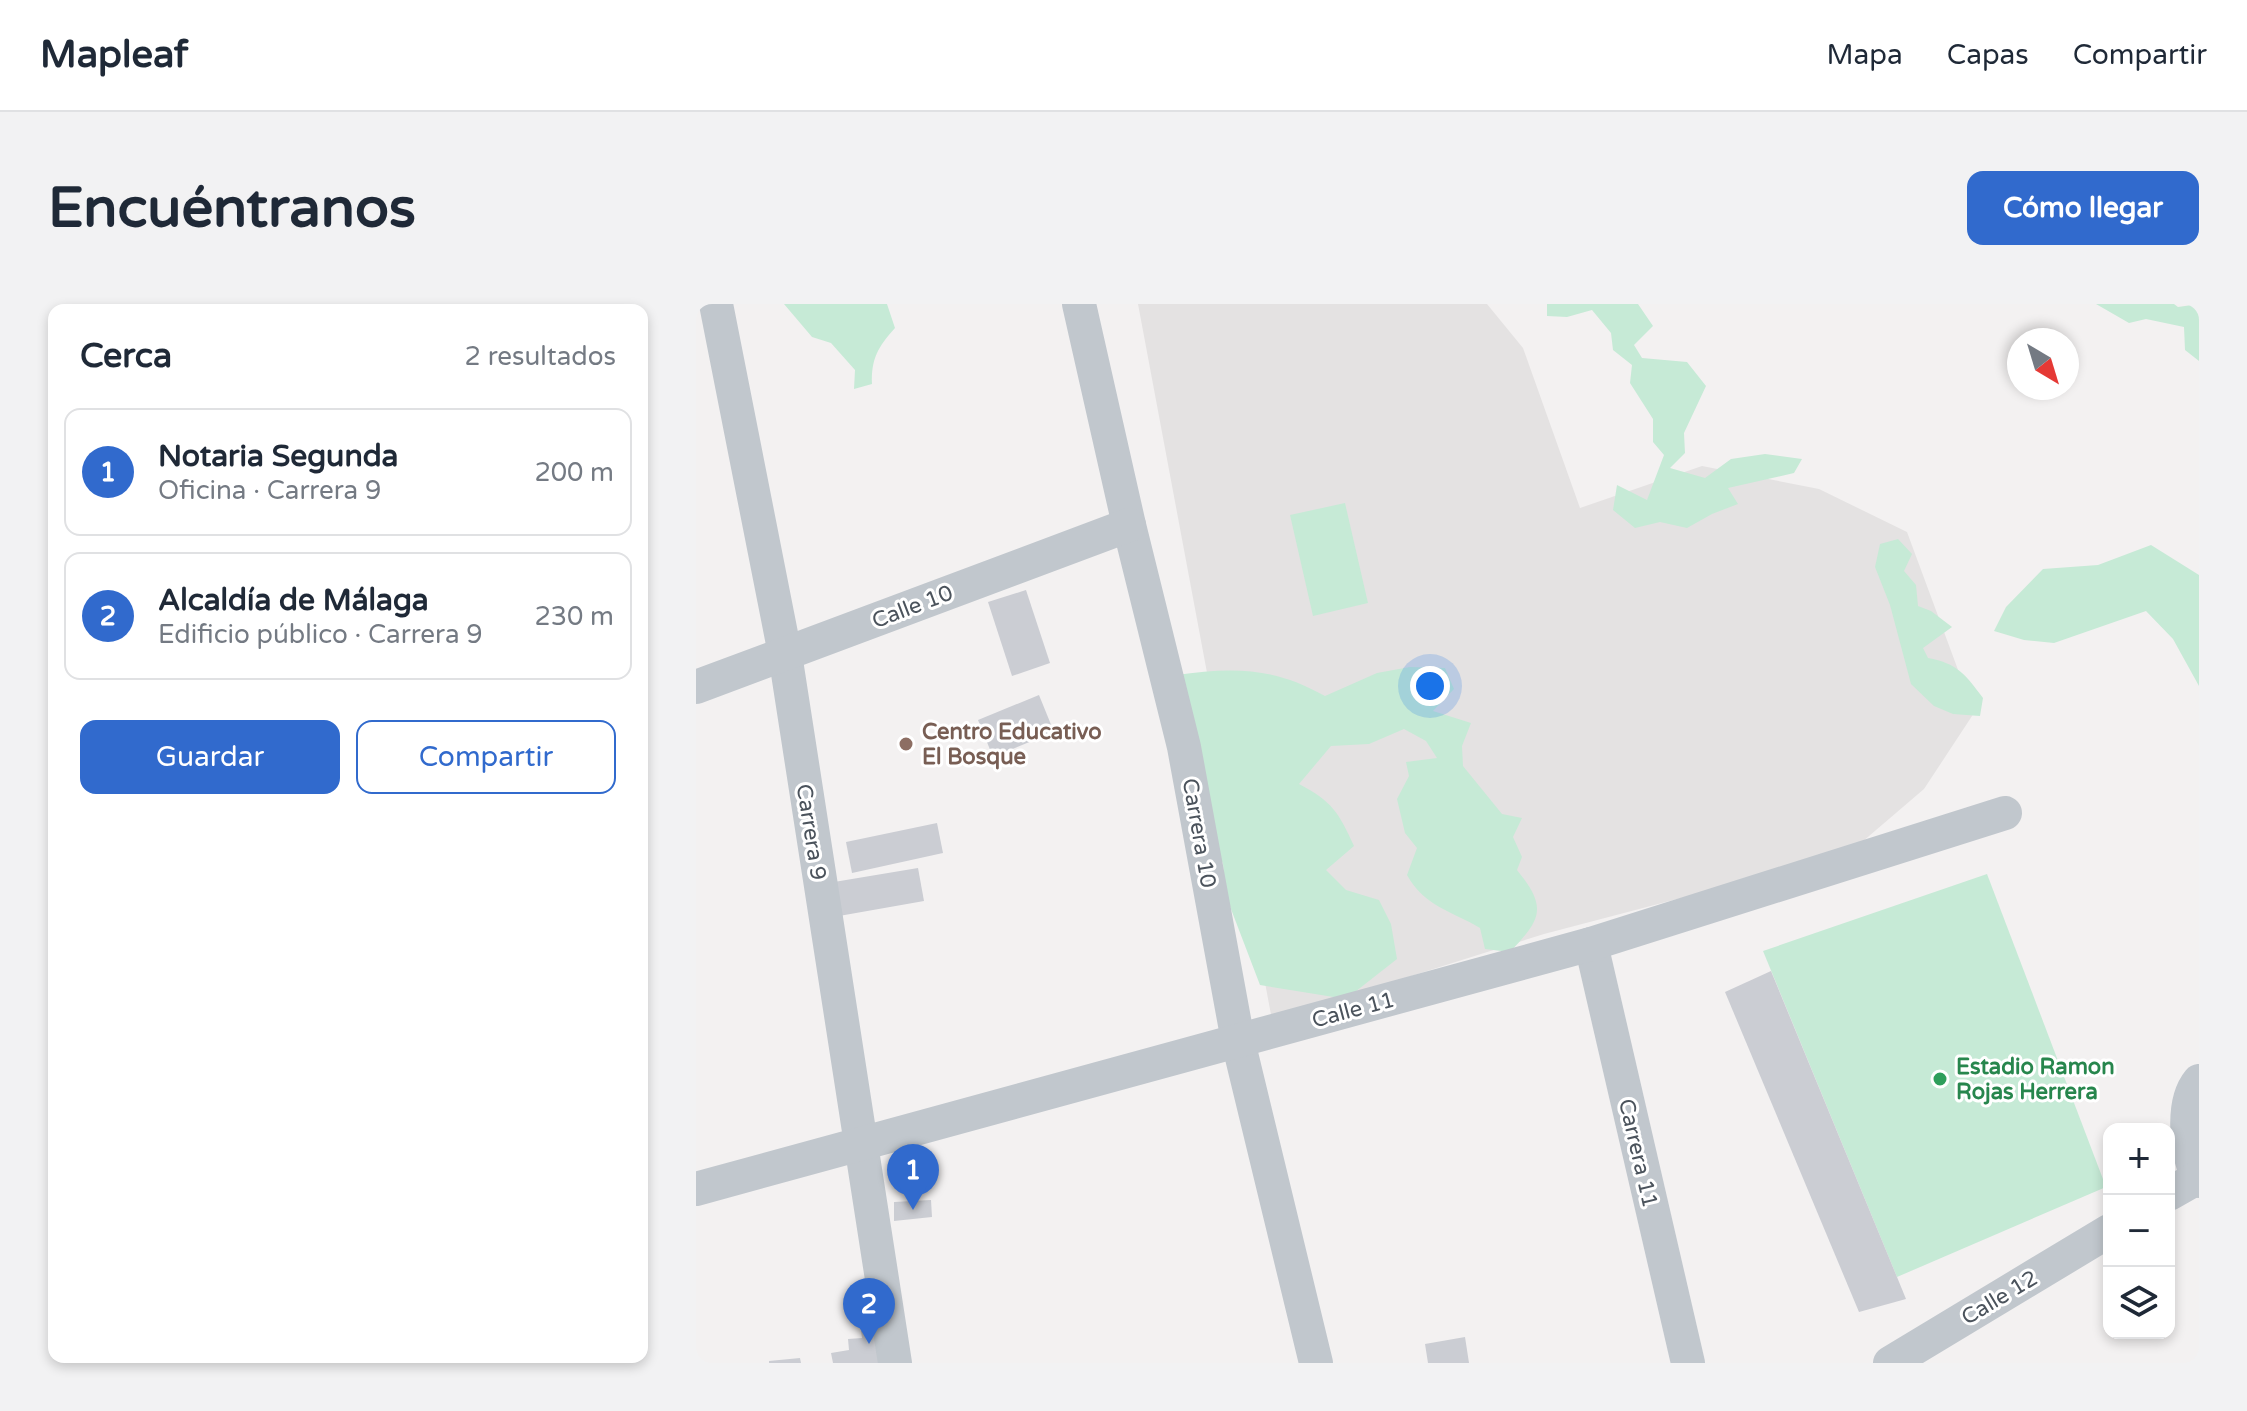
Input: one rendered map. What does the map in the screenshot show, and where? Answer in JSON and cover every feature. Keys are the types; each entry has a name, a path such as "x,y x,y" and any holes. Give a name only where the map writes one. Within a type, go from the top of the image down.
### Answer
{"street":[{"name":"Carrera 9","path":"716,304 785,654 895,1363"},
{"name":"Carrera 10","path":"1079,304 1184,747 1238,1041 1316,1363"},
{"name":"Calle 10","path":"696,687 1129,525"},
{"name":"Calle 11","path":"696,1189 1591,944 2005,813"},
{"name":"Carrera 11","path":"1591,944 1688,1363"},
{"path":"2188,1184 2186,1138 2191,1090 2199,1081"},
{"name":"Calle 12","path":"1890,1363 2103,1235"}],"shaded area":[{"path":"1138,304 1487,304 1523,348 1580,508 1702,466 1819,489 1907,532 1974,713 1924,789 1848,854 1544,934 1272,1020"}],"green space":[{"path":"784,304 887,304 895,328 877,354 872,384 854,389 855,370 831,343 812,337"},
{"path":"1547,304 1638,304 1653,326 1634,345 1642,358 1687,362 1706,386 1684,433 1685,453 1670,468 1705,478 1731,459 1765,454 1802,459 1794,473 1728,488 1738,504 1687,528 1660,522 1635,528 1613,510 1617,485 1647,500 1664,455 1653,442 1653,419 1630,383 1632,365 1613,350 1611,333 1592,310 1567,317 1547,316"},
{"path":"2096,304 2174,304 2178,307 2199,304 2199,361 2185,350 2184,327 2146,319 2129,323"},
{"path":"1345,503 1368,603 1313,616 1290,515"},
{"path":"1898,539 1912,554 1904,571 1916,585 1918,606 1931,611 1952,627 1923,648 1928,658 1954,667 1971,683 1983,698 1980,716 1953,714 1934,706 1911,684 1890,605 1875,567 1880,544"},
{"path":"2151,545 2199,575 2199,686 2173,639 2146,611 2054,643 2024,640 1994,631 2006,607 2043,569 2098,565"},
{"path":"1410,667 1445,668 1454,689 1433,711 1471,723 1462,746 1463,766 1502,814 1522,818 1513,837 1522,857 1517,870 1537,904 1534,922 1510,952 1485,949 1480,928 1439,907 1414,886 1407,875 1417,848 1405,833 1397,799 1409,776 1406,762 1437,758 1426,741 1404,729 1369,744 1331,746 1299,784 1327,802 1344,825 1354,846 1326,870 1346,890 1379,900 1391,924 1397,959 1346,999 1260,985 1226,896 1223,864 1205,817 1176,675 1235,670 1253,672 1288,679 1325,696 1377,673"},
{"name":"Estadio Ramon Rojas Herrera","path":"1987,874 2103,1179 2103,1188 1897,1277 1763,951"}],"building":[{"path":"1026,590 1050,663 1012,676 988,602"},
{"path":"1039,695 1054,732 993,757 978,720"},
{"path":"937,823 943,853 852,873 846,842"},
{"path":"918,868 924,901 839,916 834,882"},
{"path":"1771,971 1906,1299 1859,1312 1725,992"},
{"path":"931,1200 932,1217 894,1221 894,1202"},
{"path":"888,1326 893,1363 833,1363 831,1353 849,1350 848,1339 862,1338 861,1331"},
{"path":"1465,1337 1469,1363 1428,1363 1425,1344"},
{"path":"800,1358 801,1363 769,1363 769,1361"}],"place":[{"name":"Centro Educativo El Bosque","path":"906,744"},
{"name":"Estadio Ramon Rojas Herrera","path":"1940,1079"},
{"name":"Notaria Segunda","path":"913,1210"},
{"name":"Alcaldía de Málaga","path":"869,1344"}]}
